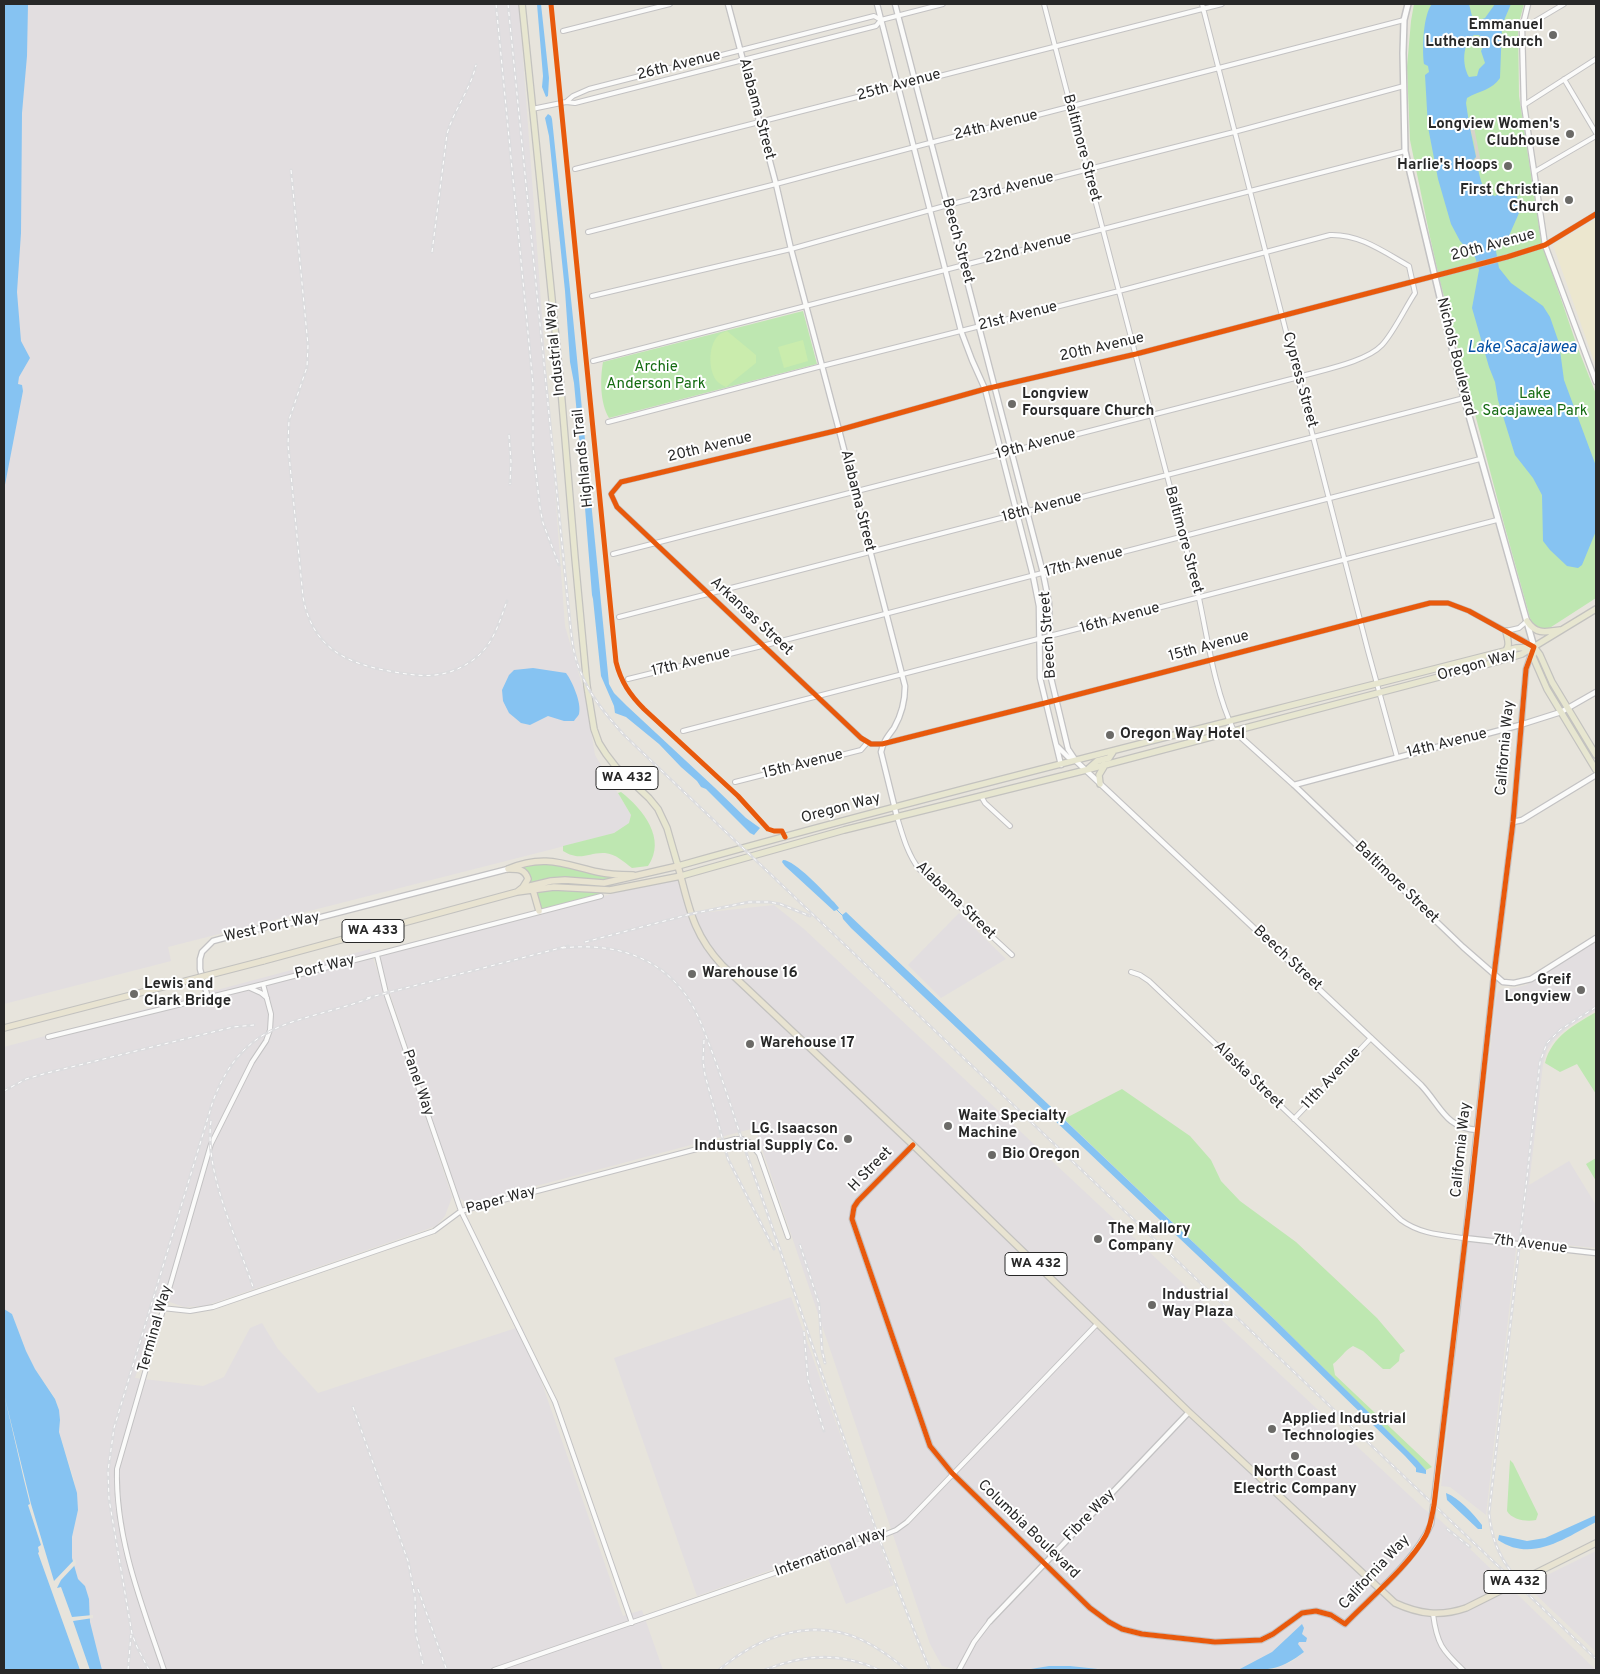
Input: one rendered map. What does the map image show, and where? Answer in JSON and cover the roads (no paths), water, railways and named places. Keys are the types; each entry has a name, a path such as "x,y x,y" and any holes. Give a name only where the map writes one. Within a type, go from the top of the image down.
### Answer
{"highway":[{"path":"508,869 517,865 546,861 568,864 605,874 640,875"},
{"name":"Oregon Way","path":"4,1028 263,961 551,881 566,880 604,883 678,866"},
{"name":"Industrial Way","path":"678,866 681,876"},
{"path":"508,869 520,869 526,873 527,882 520,890"},
{"name":"Oregon Way","path":"520,890 554,887 610,890 681,876"},
{"name":"WA 432","path":"681,876 695,925 699,935 712,954 1189,1412 1395,1603 1412,1611 1432,1614 1451,1613 1466,1608 1596,1543"},
{"path":"533,890 538,911"}],"main road":[{"name":"Industrial Way","path":"522,4 560,378 576,567 594,729 598,743 611,761 649,798 658,810 667,828 678,866"},
{"name":"Nichols Boulevard","path":"1408,4 1404,20 1403,53 1405,150 1464,398 1534,647"},
{"path":"1534,647 1596,609"},
{"path":"1527,622 1540,633 1562,630"},
{"path":"1505,651 1509,644 1506,631"},
{"name":"Oregon Way","path":"678,866 895,807 1378,683 1516,648 1534,647"},
{"name":"Oregon Way","path":"681,876 844,830 1086,770 1381,693 1522,654 1534,647"},
{"path":"1534,647 1540,655 1552,682 1596,755"},
{"path":"1534,647 1533,658 1547,689 1596,770"},
{"path":"1086,770 1097,761 1109,758 1113,752"},
{"path":"1100,784 1099,775 1104,765"}],"street":[{"path":"563,31 670,4"},
{"name":"Alabama Street","path":"728,4 905,686 904,706 897,723 882,744 881,752 905,846 919,869 1012,955"},
{"name":"Beech Street","path":"877,4 961,331 985,389 1034,576 1039,606 1040,678 1061,765"},
{"name":"Beech Street","path":"895,4 1043,573 1049,603 1051,678 1068,749 1076,761 1100,784 1421,1085 1451,1122 1459,1128 1477,1130"},
{"name":"26th Avenue","path":"532,109 566,102 575,103 743,61 876,26 881,20 943,4"},
{"name":"Baltimore Street","path":"1044,4 1199,598 1212,659 1234,731 1294,785 1494,975"},
{"name":"Cypress Street","path":"1202,4 1397,757"},
{"name":"25th Avenue","path":"576,169 1055,45 1222,4"},
{"path":"1528,4 1522,29 1524,105 1545,245 1596,382"},
{"path":"1522,29 1564,4"},
{"name":"26th Avenue","path":"566,102 573,96 589,89 874,16 881,20"},
{"name":"24th Avenue","path":"588,232 1404,20"},
{"path":"1524,105 1596,59"},
{"path":"1534,172 1596,134 1564,79"},
{"name":"23rd Avenue","path":"592,296 791,249 929,210 1234,132 1404,86"},
{"name":"22nd Avenue","path":"593,361 1405,150"},
{"name":"20th Avenue","path":"611,494 621,482 840,430 995,386 1136,354 1412,280 1507,257 1545,245 1596,214"},
{"name":"21st Avenue","path":"608,422 1119,291 1325,236 1341,234 1362,240 1409,266 1412,280"},
{"name":"19th Avenue","path":"613,554 1001,455 1354,361 1376,351 1388,337 1415,293 1412,280"},
{"path":"1591,370 1596,366"},
{"name":"18th Avenue","path":"619,617 1464,398"},
{"name":"17th Avenue","path":"628,679 1034,576 1480,459"},
{"name":"Arkansas Street","path":"611,494 617,507 655,544 867,743"},
{"name":"16th Avenue","path":"683,732 1497,520"},
{"name":"15th Avenue","path":"882,744 1430,603 1448,603 1470,611 1534,647"},
{"path":"1506,631 1519,628 1527,622"},
{"name":"California Way","path":"1345,1624 1399,1570 1419,1546 1431,1524 1513,822 1526,669 1534,647"},
{"name":"14th Avenue","path":"1294,785 1520,725 1561,712 1596,692"},
{"path":"867,743 882,744"},
{"name":"15th Avenue","path":"735,782 861,750 867,743"},
{"path":"1055,743 1064,753 1076,761"},
{"path":"1513,822 1522,820 1596,775"},
{"path":"981,796 984,802 1010,826"},
{"name":"West Port Way","path":"208,998 200,970 200,959 202,952 213,941 269,926 306,921 508,869"},
{"name":"Port Way","path":"48,1037 248,988 601,896"},
{"path":"1494,975 1503,982 1508,983 1531,978 1596,938"},
{"name":"Panel Way","path":"377,955 386,993 461,1211 555,1402 632,1623"},
{"name":"Alaska Street","path":"1131,972 1149,981 1406,1223 1427,1233 1464,1238"},
{"name":"Terminal Way","path":"164,1670 124,1545 116,1489 117,1468 210,1144 252,1062 266,1041 271,1020 268,999 263,984"},
{"path":"248,988 256,990 268,999"},
{"name":"11th Avenue","path":"1294,1119 1371,1038"},
{"name":"Paper Way","path":"162,1308 190,1311 213,1307 434,1231 461,1211 735,1139 749,1142 759,1154 788,1238"},
{"name":"H Street","path":"852,1215 858,1201 913,1145"},
{"name":"Columbia Boulevard","path":"852,1215 856,1233 930,1446 952,1473 1090,1608 1122,1629 1142,1634 1216,1642 1261,1640 1273,1634 1302,1613 1316,1611 1331,1615 1345,1624"},
{"name":"7th Avenue","path":"1464,1238 1596,1253"},
{"name":"International Way","path":"494,1670 896,1530 907,1522 1097,1324"},
{"name":"Fibre Way","path":"959,1670 974,1642 990,1621 1189,1412"},
{"path":"1432,1614 1440,1645 1463,1670"}],"water":[{"path":"4,4 28,4 27,56 22,113 21,233 17,292 21,341 30,358 19,377 18,384 22,385 23,391 4,490"},
{"path":"537,4 541,4 549,78 548,96 546,97 542,87 543,76"},
{"name":"Lake Sacajawea","path":"1432,4 1469,4 1472,16 1479,20 1485,18 1495,4 1511,4 1502,25 1500,78 1489,88 1467,98 1469,123 1467,125 1470,128 1476,157 1473,160 1474,166 1478,169 1481,181 1487,191 1495,196 1511,187 1517,195 1519,213 1508,238 1496,251 1499,268 1511,283 1543,306 1550,317 1559,343 1564,380 1596,466 1596,531 1582,565 1578,568 1567,566 1543,541 1542,495 1533,478 1515,455 1472,308 1479,270 1475,257 1460,241 1451,224 1438,179 1428,127 1425,75 1429,72 1428,66 1424,64 1423,50 1425,24","holes":["1474,35 1479,35 1485,43 1481,51 1485,63 1479,69 1477,76 1469,77 1464,61 1465,49 1470,39"]},
{"path":"548,114 552,119 609,684 614,693 627,706 746,818 760,828 754,835 706,789 701,787 659,744 626,717 615,713 614,706 601,676 592,595 574,383 570,362 565,291 549,136 545,118"},
{"path":"533,668 566,673 574,687 580,709 574,721 564,721 548,716 530,725 521,723 509,713 503,701 502,690 509,675 514,670"},
{"path":"783,860 795,865 802,871 839,908 834,911 785,866 782,862"},
{"path":"846,912 1275,1320 1417,1460 1426,1470 1426,1474 1416,1472 1416,1468 1405,1456 1232,1288 851,928 843,919 842,915"},
{"path":"4,1309 12,1314 26,1351 35,1369 55,1399 59,1410 59,1432 77,1493 78,1510 72,1537 72,1558 78,1579 85,1586 89,1599 90,1622 102,1670 4,1670"},
{"path":"1446,1493 1456,1498 1470,1511 1482,1525 1482,1529 1478,1529 1447,1500"},
{"path":"1596,1515 1596,1522 1548,1546 1536,1549 1523,1549 1498,1540 1499,1535 1527,1541 1545,1538"},
{"path":"1302,1624 1304,1628 1302,1634 1307,1638 1306,1642 1299,1642 1298,1644 1304,1652 1288,1663 1273,1668 1238,1670 1272,1652"},
{"path":"1049,1666 1070,1666 1107,1670 1025,1670"}],"waterway":[{"path":"837,910 843,916"}],"railway":[{"path":"496,4 533,384 533,447 543,523 559,565"},
{"path":"508,4 572,639 575,657 594,698 624,735 1596,1659"},
{"path":"432,252 447,134 476,65"},
{"path":"291,170 308,345 307,367 289,420 288,445 303,597 307,614 314,629 333,650 358,663 373,668 412,675 443,674 453,671 473,660 486,648 494,634 507,601"},
{"path":"509,435 510,484"},
{"path":"585,942 691,914 749,902 780,904 810,916"},
{"path":"367,998 568,946"},
{"path":"562,948 596,947 612,949 643,959 670,977 687,996 694,1009 720,1073 858,1480 930,1670"},
{"path":"149,1670 132,1634 109,1499 108,1471 114,1428 213,1101 226,1073 241,1053 258,1038 299,1020 373,997"},
{"path":"1510,1570 1495,1543 1489,1513 1540,1062 1547,1043 1560,1030 1596,1007"},
{"path":"4,1091 26,1079 47,1073 233,1027 254,1025"},
{"path":"704,1040 703,1061 705,1075 728,1159 774,1249"},
{"path":"211,1121 212,1162 217,1183 223,1205 253,1287"},
{"path":"800,1245 819,1304 822,1350 825,1363"},
{"path":"804,1332 808,1380 824,1431"},
{"path":"353,1407 408,1561 415,1597 416,1634 423,1664"},
{"path":"1447,1529 1470,1547"},
{"path":"418,1589 446,1668"},
{"path":"719,1670 751,1648 768,1640 805,1630 843,1633 862,1640 880,1650 907,1670"},
{"path":"128,1670 131,1635"},
{"path":"765,1670 794,1661 822,1657 851,1660 879,1670"}],"place":[{"name":"Emmanuel Lutheran Church","path":"1553,35"},
{"name":"Longview Women's Clubhouse","path":"1570,134"},
{"name":"Harlie's Hoops","path":"1508,166"},
{"name":"First Christian Church","path":"1569,200"},
{"name":"Longview Foursquare Church","path":"1012,404"},
{"name":"Oregon Way Hotel","path":"1110,735"},
{"name":"Warehouse 16","path":"692,974"},
{"name":"Greif Longview","path":"1581,990"},
{"name":"Lewis and Clark Bridge","path":"134,994"},
{"name":"Warehouse 17","path":"750,1044"},
{"name":"Waite Specialty Machine","path":"948,1126"},
{"name":"LG. Isaacson Industrial Supply Co.","path":"848,1139"},
{"name":"Bio Oregon","path":"992,1155"},
{"name":"The Mallory Company","path":"1098,1239"},
{"name":"Industrial Way Plaza","path":"1152,1305"},
{"name":"Applied Industrial Technologies","path":"1272,1429"},
{"name":"North Coast Electric Company","path":"1295,1456"}],"park label":[{"name":"Archie Anderson Park","path":"656,376"},
{"name":"Lake Sacajawea Park","path":"1535,404"}]}
